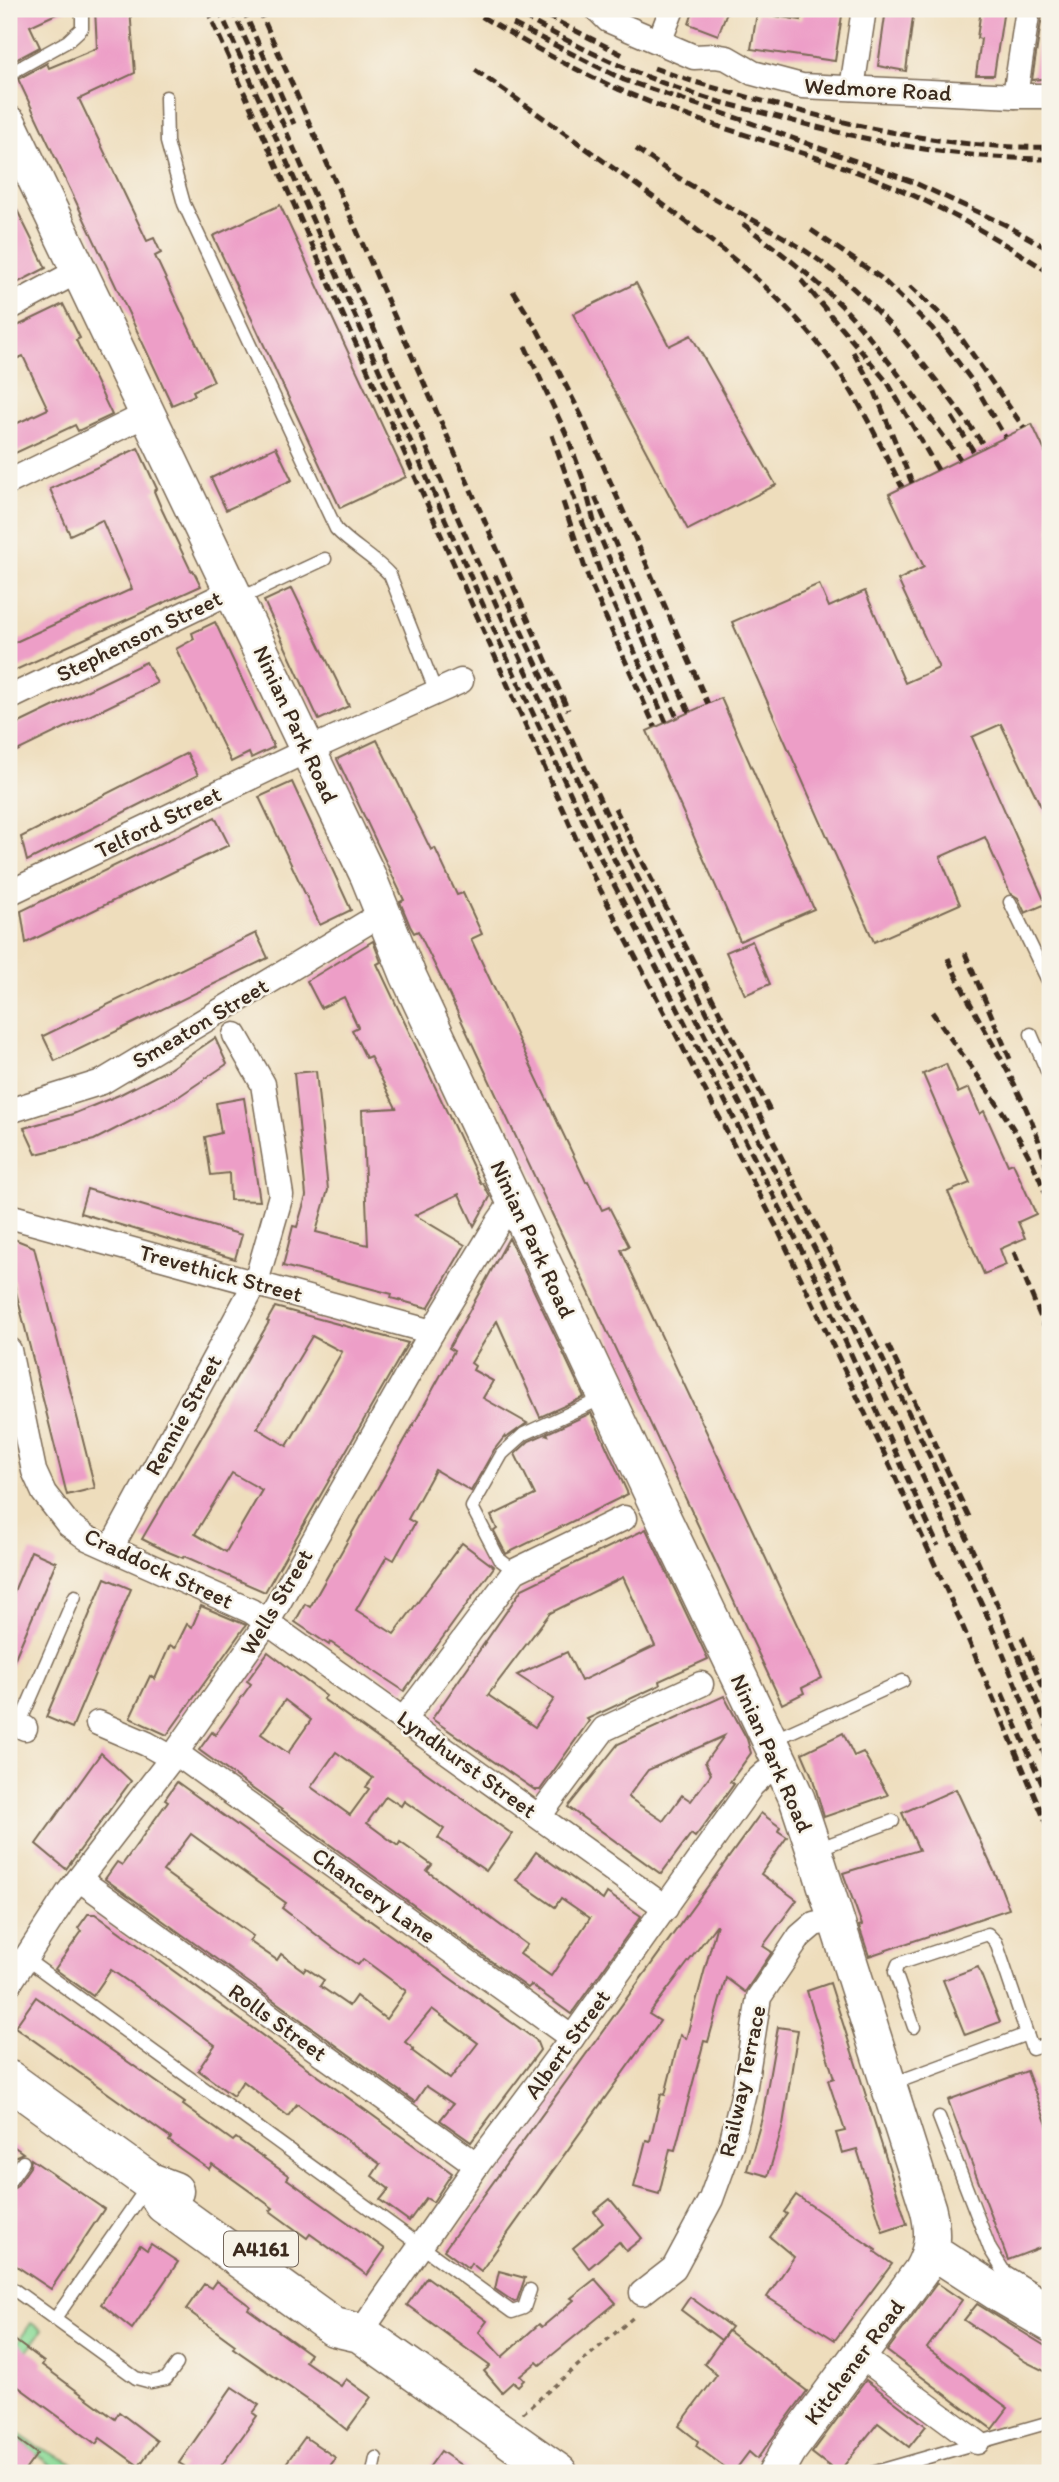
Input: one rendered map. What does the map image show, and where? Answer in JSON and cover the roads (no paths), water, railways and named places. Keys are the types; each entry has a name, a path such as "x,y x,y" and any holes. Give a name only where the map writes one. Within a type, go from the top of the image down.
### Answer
{"main road":[{"name":"A4161","path":"9,2080 150,2182 172,2189 346,2310 360,2333 558,2473"}],"street":[{"name":"Wedmore Road","path":"597,9 608,20 694,57 727,58 753,73 802,86 1050,96"},
{"path":"663,32 672,9"},
{"path":"852,88 864,9"},
{"path":"1015,96 1028,9"},
{"name":"Ninian Park Road","path":"9,124 368,876 408,975 797,1800 928,2209 932,2226 931,2250"},
{"path":"9,308 78,271"},
{"path":"9,482 147,414"},
{"name":"Stephenson Street","path":"9,698 234,596"},
{"name":"Telford Street","path":"9,893 308,750 461,681"},
{"name":"Smeaton Street","path":"9,1111 102,1082 383,913"},
{"name":"Rennie Street","path":"111,1548 256,1282 281,1195 263,1084 235,1035"},
{"name":"Wells Street","path":"9,1984 20,1957 174,1756 268,1621 432,1332 499,1221 506,1212 517,1206"},
{"name":"Trevethick Street","path":"9,1216 432,1332"},
{"name":"Craddock Street","path":"9,1350 34,1471 44,1493 68,1524 87,1538 268,1621"},
{"path":"404,1719 515,1571 624,1518"},
{"name":"Lyndhurst Street","path":"268,1621 666,1908"},
{"path":"539,1816 604,1729 701,1684"},
{"name":"Chancery Lane","path":"98,1723 174,1756 572,2038"},
{"name":"Albert Street","path":"360,2333 477,2165 572,2038 776,1754"},
{"name":"Rolls Street","path":"79,1880 477,2165"},
{"name":"Railway Terrace","path":"642,2293 674,2268 711,2199 731,2144 744,2092 759,1997 800,1936 814,1924 835,1919"},
{"path":"931,2250 1050,2324"},
{"name":"Kitchener Road","path":"776,2473 789,2450 921,2271 931,2250"},
{"path":"859,2355 977,2442"}],"lane":[{"path":"9,74 68,41 82,28 82,9"},
{"path":"166,97 167,142 184,204 336,529 390,575 436,692"},
{"path":"234,596 326,559"},
{"path":"1010,902 1050,985"},
{"path":"1031,1034 1050,1078"},
{"path":"515,1571 499,1559 472,1507 502,1454 524,1434 607,1397"},
{"path":"18,1724 75,1596"},
{"path":"776,1754 903,1681"},
{"path":"814,1850 893,1821"},
{"path":"914,2027 895,1972 898,1964 988,1934 996,1942 1032,2049 1050,2043"},
{"path":"20,1957 512,2312 524,2308 530,2290"},
{"path":"889,2085 1027,2034"},
{"path":"939,2118 990,2249 1003,2270 1050,2299"},
{"path":"9,2182 23,2162"},
{"path":"55,2319 150,2182"},
{"path":"9,2286 136,2378 151,2382 166,2379 177,2364"},
{"path":"872,2473 1050,2421"},
{"path":"373,2473 376,2458"}],"railway":[{"path":"207,9 590,870 776,1226 960,1620 1050,1832"},
{"path":"219,9 500,643 603,863 823,1292 938,1546"},
{"path":"232,9 511,638 614,859 835,1288 986,1613 1050,1768"},
{"path":"243,9 294,124"},
{"path":"259,9 568,710"},
{"path":"469,9 542,51 618,89 649,102 841,166 919,198 1008,246 1050,273"},
{"path":"510,9 554,34 623,67 716,101 848,135 915,148 982,156 1050,159"},
{"path":"533,9 625,56"},
{"path":"513,24 624,80 913,182 1006,225 1050,250"},
{"path":"654,68 738,94 871,128 978,145 1050,147"},
{"path":"475,70 679,216 780,301 816,341 841,375 902,487"},
{"path":"636,149 687,183 810,254 860,294 927,368 985,447"},
{"path":"743,224 841,305 895,370 960,459"},
{"path":"811,230 881,278 932,328 973,382 1005,437"},
{"path":"801,280 888,383 938,470"},
{"path":"910,286 952,325 1024,428"},
{"path":"513,291 538,331 581,415 708,704"},
{"path":"525,346 568,438 583,479 595,525 677,718"},
{"path":"853,352 873,387 912,483"},
{"path":"952,417 974,452"},
{"path":"552,435 604,583 666,722"},
{"path":"595,497 689,712"},
{"path":"563,502 589,580 655,727"},
{"path":"495,575 623,849 846,1283 931,1459 998,1606 1050,1733"},
{"path":"615,808 771,1113"},
{"path":"965,953 1010,1059"},
{"path":"948,958 1021,1097 1043,1155 1050,1186"},
{"path":"932,1012 1014,1130 1040,1180 1050,1207"},
{"path":"1014,1252 1050,1340"},
{"path":"888,1345 970,1519"},
{"path":"1022,1637 1050,1704"},
{"path":"1002,1693 1050,1802"}]}
